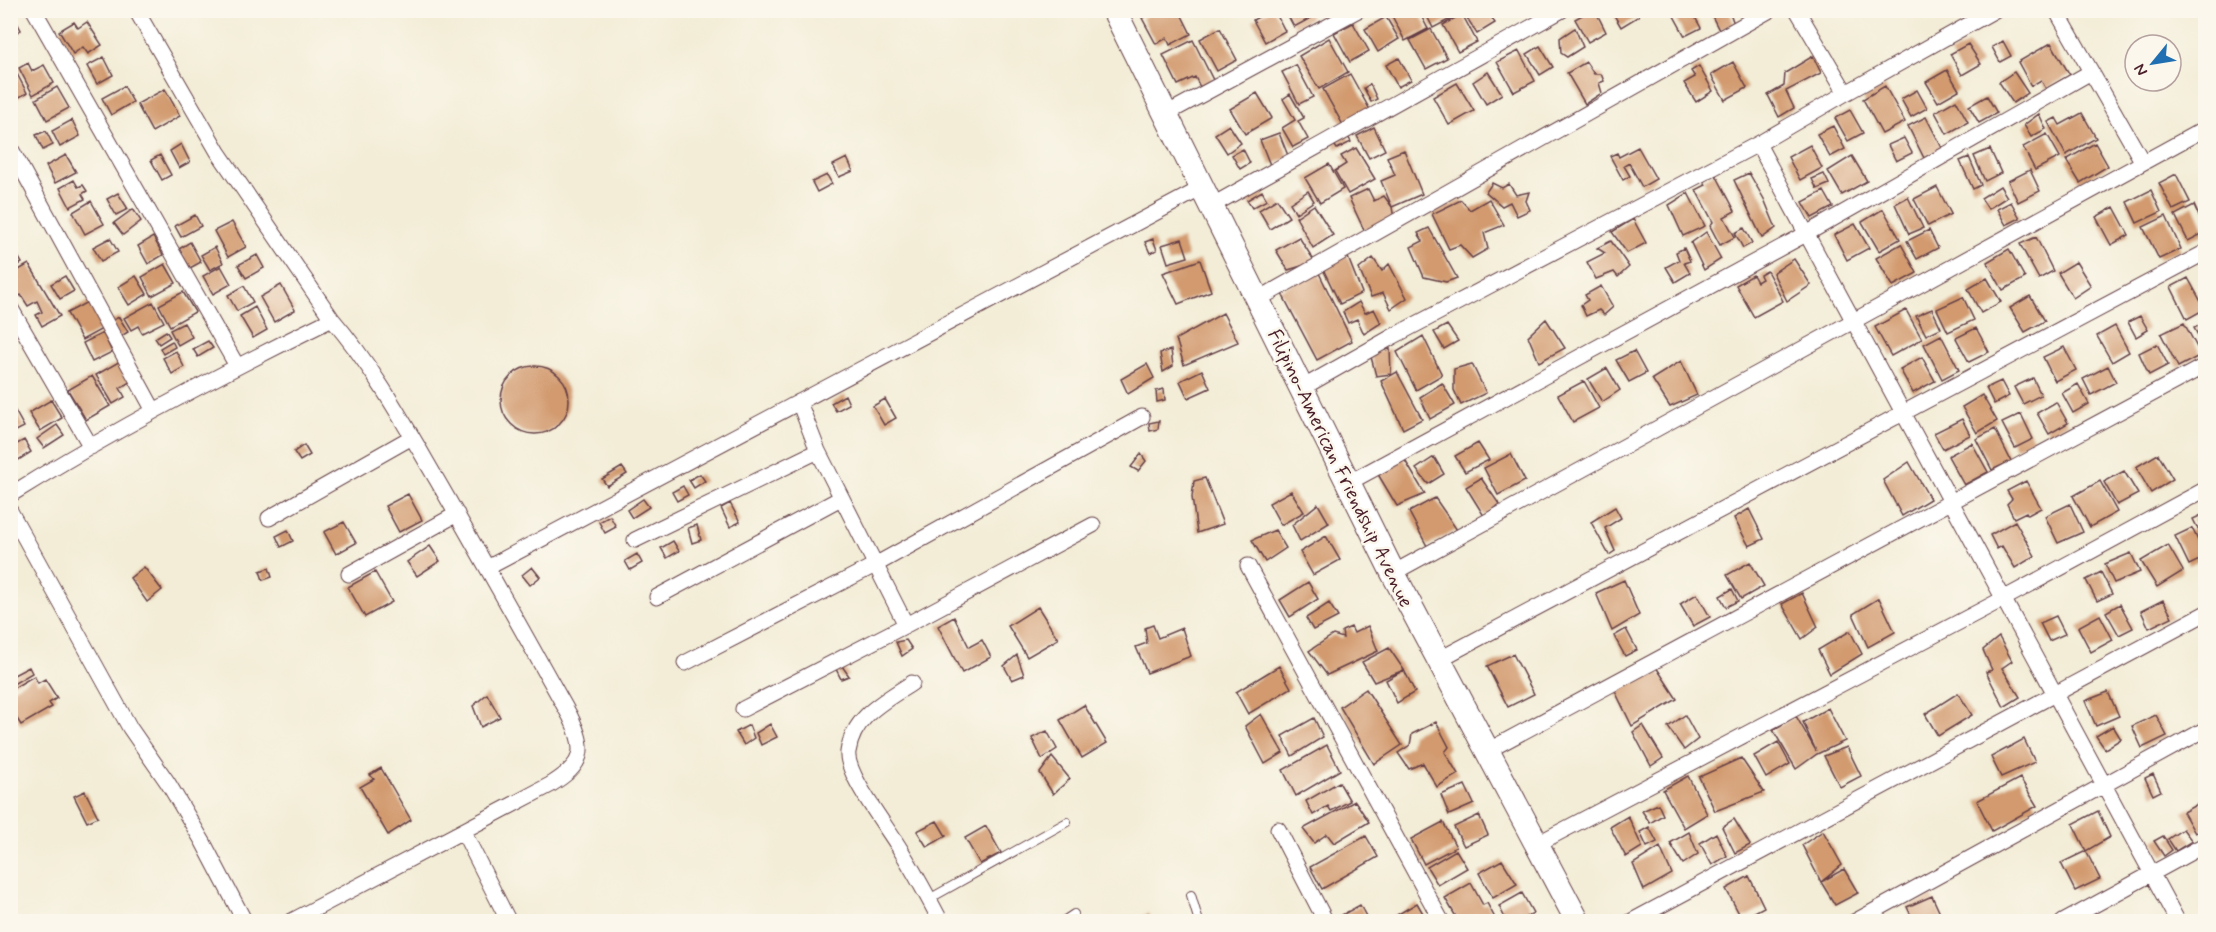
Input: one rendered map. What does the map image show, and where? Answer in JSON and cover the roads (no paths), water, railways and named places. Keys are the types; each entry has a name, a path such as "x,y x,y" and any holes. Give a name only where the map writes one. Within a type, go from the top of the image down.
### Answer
{"main road":[{"name":"Filipino-American Friendship Avenue","path":"1114,10 1393,573 1578,921"}],"street":[{"path":"34,10 237,366"},
{"path":"136,10 218,152 332,319 368,365 412,437 570,716 581,744 580,756 575,767 564,776 290,921"},
{"path":"1166,114 1358,10"},
{"path":"487,568 799,402 1206,197 1562,10"},
{"path":"1257,300 1770,10"},
{"path":"1797,10 1846,93"},
{"path":"1302,388 1392,337 1758,144 1995,10"},
{"path":"2056,10 2142,161"},
{"path":"1348,483 1806,234 2091,72"},
{"path":"1393,573 2205,128"},
{"path":"1758,144 2178,921"},
{"path":"10,147 154,411"},
{"path":"1438,660 2205,252"},
{"path":"10,307 91,447"},
{"path":"12,491 237,366 332,319"},
{"path":"1487,751 1951,504 2205,365"},
{"path":"799,402 818,451 906,625"},
{"path":"686,663 875,565 1142,417"},
{"path":"269,518 412,437"},
{"path":"635,540 818,451"},
{"path":"1537,844 2002,599 2205,489"},
{"path":"657,597 841,498"},
{"path":"10,512 130,728 168,783 203,842 245,921"},
{"path":"349,574 457,514"},
{"path":"743,709 1092,525"},
{"path":"1248,566 1442,921"},
{"path":"1630,921 2205,613"},
{"path":"912,683 866,714 852,739 848,760 860,786 941,921"},
{"path":"1854,921 2205,729"},
{"path":"1278,829 1326,921"},
{"path":"463,831 509,921"},
{"path":"2063,921 2205,844"}],"lane":[{"path":"929,899 1067,822"},
{"path":"1191,896 1199,921"},
{"path":"1062,921 1074,914"}]}
